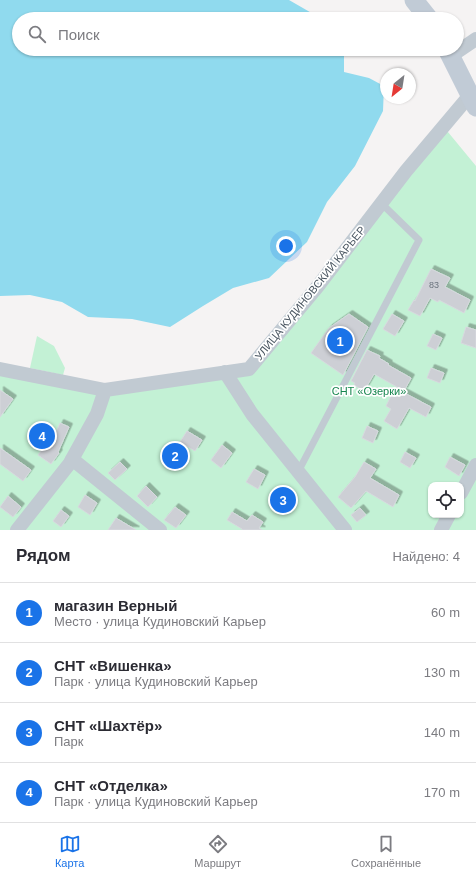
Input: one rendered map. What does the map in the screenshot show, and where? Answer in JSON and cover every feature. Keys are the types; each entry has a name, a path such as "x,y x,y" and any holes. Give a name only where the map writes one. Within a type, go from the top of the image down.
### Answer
{"street":[{"path":"414,0 423,12"},
{"path":"464,45 476,39"},
{"path":"451,56 473,101"},
{"name":"УЛИЦА КУДИНОВСКИЙ КАРЬЕР","path":"0,369 105,390 249,369 318,286 406,171 473,101"},
{"path":"225,372 252,414 346,530"},
{"path":"17,530 72,458 97,414 105,390"},
{"path":"72,458 160,530"},
{"path":"464,488 476,466"},
{"path":"441,530 447,518"}],"lane":[{"path":"298,472 419,240 381,203"}],"green space":[{"name":"СНТ «Озерки»","path":"443,126 476,166 476,530 0,530 0,369 105,390 249,369"},
{"path":"37,336 54,346 65,368 63,375 30,368"}],"water":[{"path":"0,0 289,0 310,12 12,12 12,56 344,56 344,72 369,78 380,84 380,104 383,104 383,111 355,166 327,202 307,242 269,278 233,288 170,327 132,319 88,317 62,302 30,295 0,296"}],"building":[{"path":"431,269 450,278 445,287 470,300 464,313 439,300 438,302 430,298 420,316 408,310 414,300 415,301"},
{"path":"349,314 368,327 343,375 311,353 329,328"},
{"path":"392,314 404,321 395,336 383,329"},
{"path":"466,327 476,330 476,348 461,343"},
{"path":"433,334 442,338 436,350 427,346"},
{"path":"367,350 380,356 379,358 389,364 388,365 411,378 404,391 374,374 364,391 354,385 355,383 351,381"},
{"path":"431,368 444,373 440,383 427,378"},
{"path":"395,388 431,407 426,417 409,408 397,429 384,421 391,409 386,406"},
{"path":"0,390 13,399 0,417"},
{"path":"60,423 69,427 58,452 59,453 51,464 38,455 47,443 50,446"},
{"path":"367,426 378,431 373,443 362,438"},
{"path":"187,431 202,440 195,451 180,442"},
{"path":"222,445 232,453 221,468 211,460"},
{"path":"0,448 31,470 23,481 0,464"},
{"path":"405,452 416,458 410,468 400,462"},
{"path":"450,457 465,465 459,476 445,467"},
{"path":"120,462 127,469 115,480 108,473"},
{"path":"364,462 376,469 370,478 399,495 393,507 366,491 351,508 338,497 355,477"},
{"path":"254,469 265,475 258,489 246,482"},
{"path":"146,486 157,497 148,507 137,496"},
{"path":"284,494 292,502 281,513 273,505"},
{"path":"85,495 97,503 90,515 78,507"},
{"path":"8,496 21,507 13,517 0,507"},
{"path":"175,507 186,515 176,528 164,520"},
{"path":"360,508 366,515 357,522 351,515"},
{"path":"61,510 69,516 61,527 53,521"},
{"path":"232,512 247,521 252,515 263,522 259,528 262,530 242,530 227,520"},
{"path":"116,518 136,530 108,530"}],"place":[{"name":"магазин Верный","path":"340,341"},
{"name":"СНТ «Отделка»","path":"42,436"},
{"name":"СНТ «Вишенка»","path":"175,456"},
{"name":"СНТ «Шахтёр»","path":"283,500"}]}
